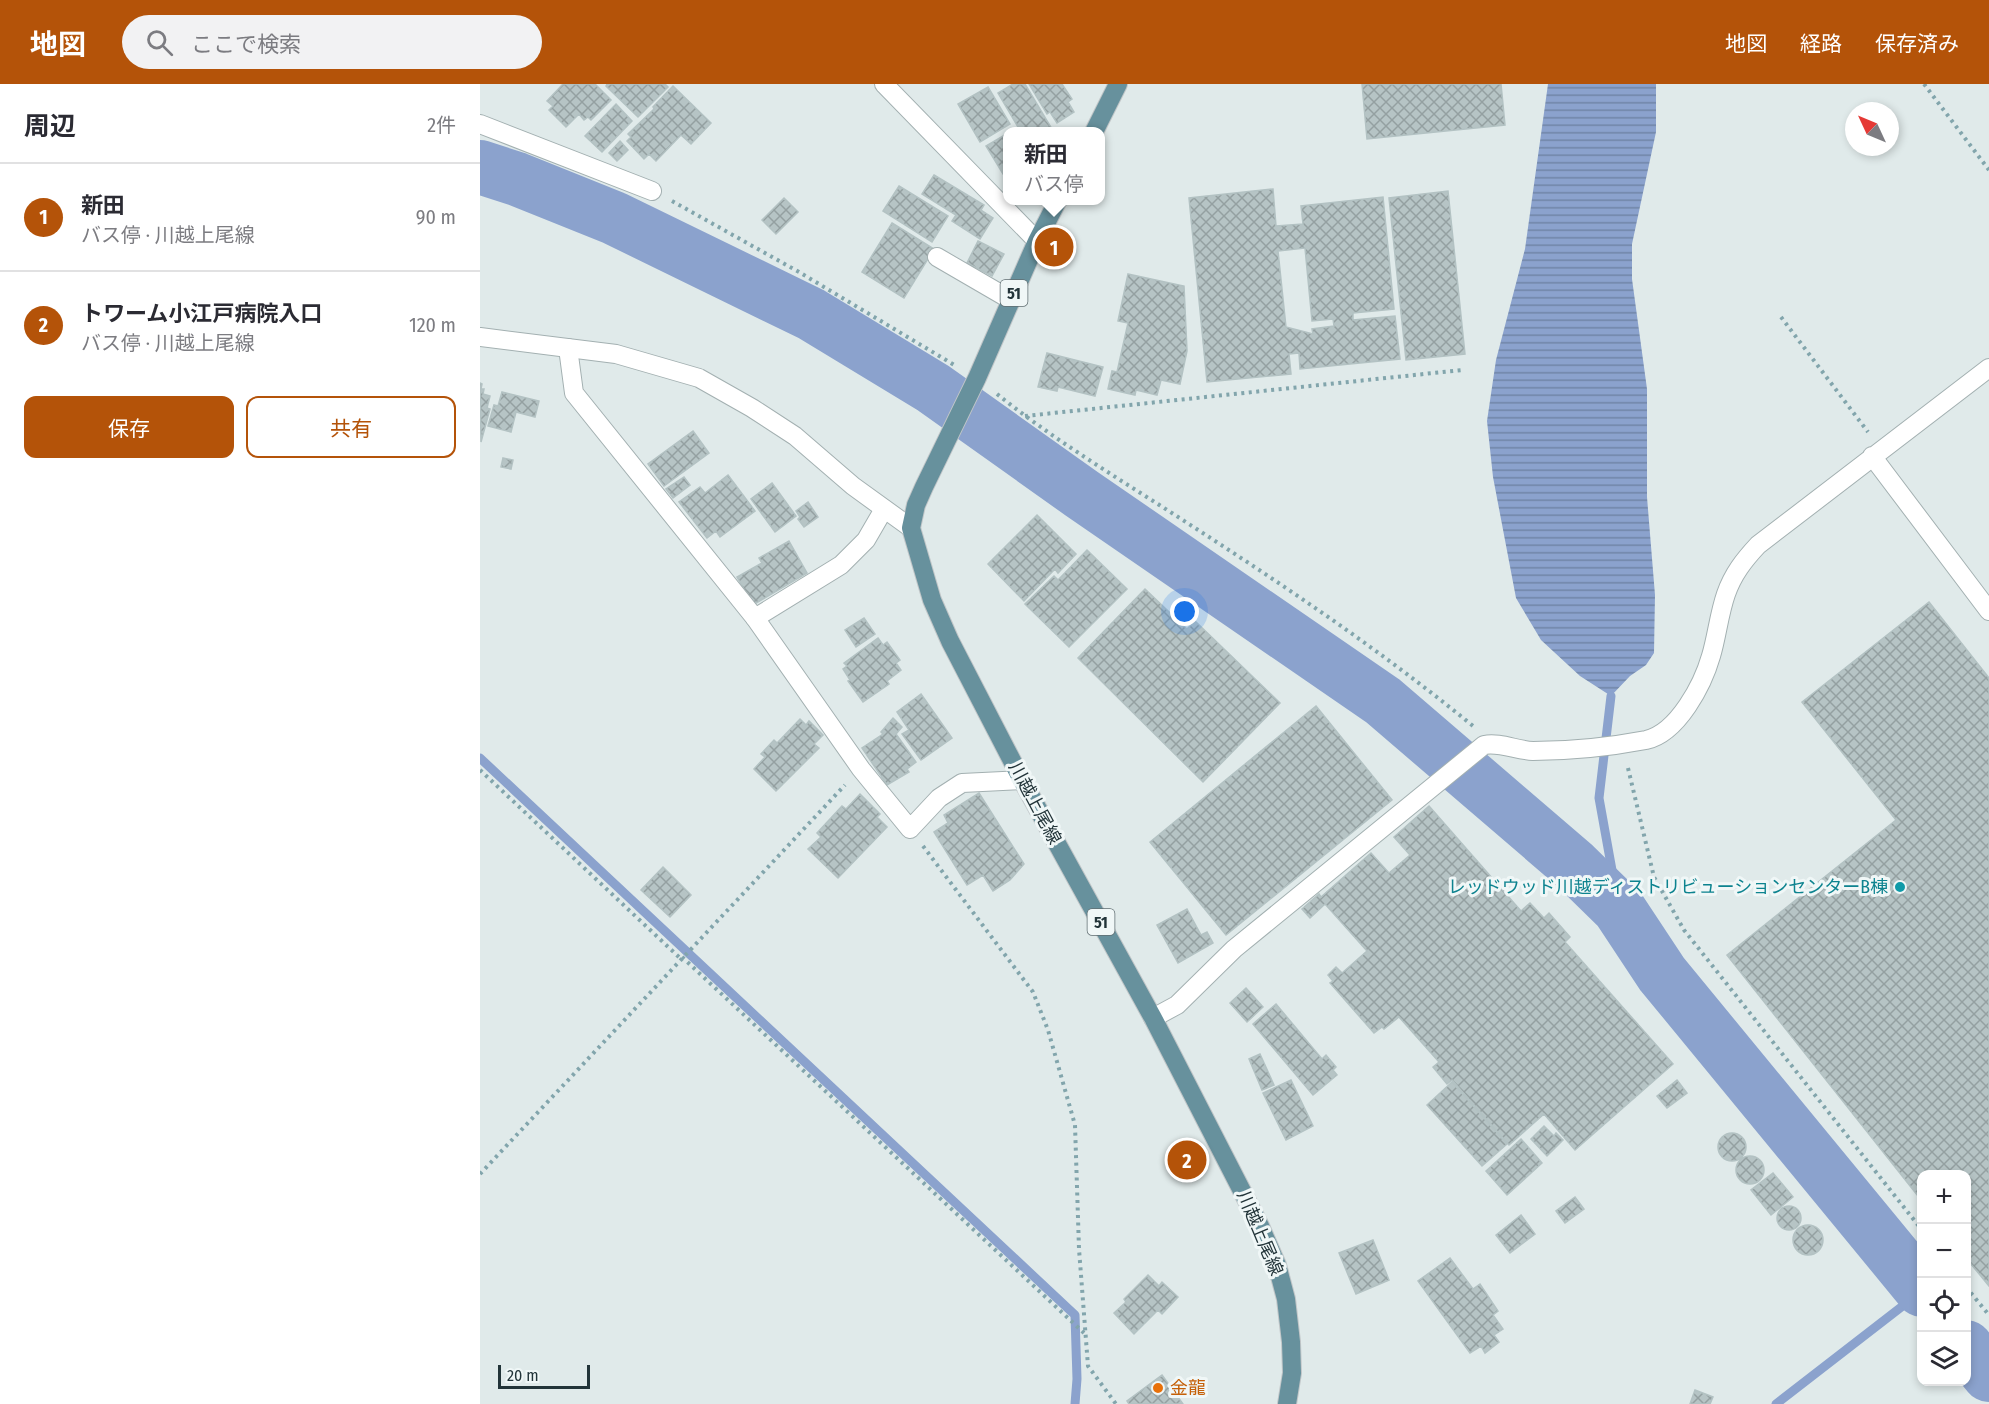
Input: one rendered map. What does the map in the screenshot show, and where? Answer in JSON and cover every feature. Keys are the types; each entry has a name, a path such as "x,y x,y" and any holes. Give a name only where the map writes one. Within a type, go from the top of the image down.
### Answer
{"main road":[{"path":"1096,127 1118,84"},
{"name":"51","path":"911,528 916,505 975,383 1037,241 1056,205"},
{"name":"川越上尾線","path":"911,528 932,600 950,641 1022,780 1153,1018 1260,1226 1277,1265 1286,1299 1291,1342 1292,1373 1287,1404"}],"street":[{"path":"885,84 1037,241"},
{"path":"480,124 652,191"},
{"path":"937,257 1011,300"},
{"path":"480,337 616,354 699,378 795,436 853,486 911,528"},
{"path":"568,348 574,393 755,618 861,769 910,829 939,798 962,783 1022,780"},
{"path":"1153,1018 1177,1005 1234,949 1440,780 1489,744 1529,751 1586,748 1650,739 1671,725 1695,694 1711,657 1726,594 1738,567 1758,545 1989,368"},
{"path":"1877,453 1989,611"},
{"path":"755,618 841,565 866,540 884,509"}],"path":[{"path":"1924,84 1989,170"},
{"path":"652,191 809,278 975,383 1091,462 1192,526 1318,610 1402,670 1489,744"},
{"path":"1781,317 1877,453"},
{"path":"1024,416 1462,370"},
{"path":"1619,744 1654,877 1684,930 1917,1224"},
{"path":"480,1174 861,769"},
{"path":"480,770 1084,1334"},
{"path":"910,829 1033,992 1048,1030 1075,1125 1079,1249 1088,1366 1116,1404"},
{"path":"1971,1293 1989,1315"}],"water":[{"path":"1548,84 1656,84 1656,132 1632,244 1632,279 1647,389 1647,497 1655,595 1654,653 1646,665 1630,676 1611,696 1580,676 1541,640 1516,598 1493,477 1487,421 1496,360 1525,249"}],"building":[{"path":"563,84 595,84 611,100 591,120 588,117 584,120 579,114 566,127 549,110 553,106 547,101"},
{"path":"607,84 665,84 668,87 638,117 606,86"},
{"path":"1013,84 1025,84 1051,127 1018,127 998,93"},
{"path":"1029,84 1062,84 1072,99 1068,102 1074,112 1057,123 1050,112 1047,114"},
{"path":"1362,84 1501,84 1505,125 1367,139"},
{"path":"673,86 711,123 691,144 681,135 656,161 649,154 644,159 627,141 631,137 628,134 654,109 653,107"},
{"path":"988,87 1010,124 980,142 958,104"},
{"path":"616,104 632,121 602,152 585,136"},
{"path":"1003,136 1003,174 986,146"},
{"path":"620,141 628,150 617,161 609,153"},
{"path":"934,175 984,205 981,210 993,218 980,239 952,221 956,215 922,194"},
{"path":"899,186 948,216 932,242 883,211"},
{"path":"1273,189 1276,226 1303,224 1301,206 1383,197 1394,309 1353,313 1353,320 1395,316 1400,359 1300,369 1299,353 1289,354 1291,374 1207,382 1189,198","holes":["1305,248 1312,321 1333,319 1334,326 1312,329 1313,334 1286,327 1278,251"]},
{"path":"1448,191 1465,354 1406,360 1389,198"},
{"path":"784,198 798,212 776,234 762,220"},
{"path":"892,223 934,249 904,298 862,272"},
{"path":"978,241 1004,254 992,276 967,263"},
{"path":"1128,274 1184,286 1187,351 1180,384 1161,380 1157,395 1136,390 1135,395 1108,389 1112,371 1117,372 1128,323 1118,321"},
{"path":"1047,353 1103,367 1095,396 1058,387 1057,391 1038,387"},
{"path":"480,383 482,384 481,389 484,389 483,394 490,396 487,408 490,409 481,442"},
{"path":"502,392 539,401 535,417 516,412 511,432 488,426 494,405 498,406"},
{"path":"693,431 709,453 664,486 648,464"},
{"path":"503,458 513,460 511,469 501,467"},
{"path":"728,475 755,511 720,537 716,531 707,538 679,502 700,487 705,493"},
{"path":"684,477 690,485 673,498 666,489"},
{"path":"772,483 796,516 775,532 751,499"},
{"path":"808,502 818,517 804,527 796,511"},
{"path":"1037,515 1076,554 1058,573 1055,569 1024,601 988,564"},
{"path":"789,541 807,573 753,605 737,577 762,563 759,558"},
{"path":"1087,550 1127,589 1069,647 1025,604 1054,576 1058,580"},
{"path":"1145,589 1187,629 1195,621 1280,703 1203,782 1078,658"},
{"name":"レッドウッド川越ディストリビューションセンターB棟","path":"1929,602 1989,678 1989,1286 1971,1264 1971,1170 1917,1170 1917,1195 1727,955 1896,820 1802,702"},
{"path":"864,618 875,634 856,647 845,630"},
{"path":"878,638 883,645 887,642 900,660 896,663 901,670 887,681 889,684 863,702 848,681 850,680 843,669 847,666 844,663"},
{"path":"921,694 952,738 921,760 902,734 909,730 897,712"},
{"path":"1316,706 1392,800 1226,935 1150,842"},
{"path":"893,718 902,727 896,734 916,762 907,769 909,772 887,785 862,748 883,734 881,732"},
{"path":"800,719 806,725 809,721 823,735 814,744 819,748 776,791 754,769 765,757 761,754 774,740 777,743"},
{"path":"979,793 1024,864 1010,880 993,891 983,875 967,885 934,832 948,823 944,815"},
{"path":"860,794 880,814 877,817 887,827 838,878 808,849 821,837 817,833 842,806 846,809"},
{"path":"1429,806 1521,911 1530,903 1544,918 1549,913 1570,937 1565,942 1673,1064 1575,1150 1544,1114 1509,1145 1452,1080 1447,1084 1433,1067 1439,1062 1399,1017 1384,1029 1382,1027 1374,1033 1330,983 1333,981 1328,975 1336,967 1342,973 1367,951 1325,904 1310,918 1302,909 1319,894 1321,897 1371,853 1389,873 1410,855 1394,837"},
{"path":"663,867 691,895 670,917 641,890"},
{"path":"1187,909 1201,935 1207,932 1213,943 1178,963 1157,925"},
{"path":"1246,988 1263,1007 1247,1022 1230,1003"},
{"path":"1276,1004 1322,1059 1326,1055 1336,1067 1333,1070 1337,1075 1313,1095 1253,1024"},
{"path":"1260,1054 1274,1085 1262,1090 1249,1059"},
{"path":"1291,1080 1313,1126 1286,1140 1263,1093"},
{"path":"1677,1080 1687,1093 1667,1108 1657,1096"},
{"path":"1452,1082 1507,1144 1482,1166 1427,1105"},
{"path":"1544,1126 1554,1136 1556,1133 1563,1140 1547,1156 1531,1139"},
{"path":"1732,1133 1742,1137 1746,1147 1742,1157 1732,1161 1722,1157 1718,1147 1722,1137"},
{"path":"1521,1139 1542,1163 1507,1195 1486,1171"},
{"path":"1750,1156 1760,1160 1764,1170 1760,1180 1750,1184 1740,1180 1736,1170 1740,1160"},
{"path":"1773,1173 1793,1197 1771,1215 1751,1190"},
{"path":"1575,1197 1584,1209 1565,1223 1556,1211"},
{"path":"1784,1206 1794,1206 1801,1213 1801,1223 1794,1230 1784,1230 1777,1223 1777,1213"},
{"path":"1521,1215 1535,1234 1510,1253 1496,1235"},
{"path":"1808,1225 1818,1230 1823,1240 1818,1250 1808,1255 1798,1250 1793,1240 1798,1230"},
{"path":"1373,1240 1389,1280 1356,1294 1339,1253"},
{"path":"1450,1258 1473,1289 1480,1284 1498,1311 1493,1315 1503,1329 1494,1335 1499,1342 1485,1353 1481,1346 1470,1353 1418,1281"},
{"path":"1148,1275 1159,1286 1162,1282 1178,1297 1162,1314 1158,1310 1134,1334 1114,1313 1126,1302 1124,1299"},
{"name":"金龍","path":"1162,1375 1183,1404 1129,1404 1127,1401"},
{"path":"1695,1390 1713,1397 1710,1404 1690,1404"}],"waterway":[{"path":"480,167 517,179 614,218 811,314 933,388 1082,494 1383,701 1574,865 1619,909 1662,974 1917,1284"},
{"path":"1611,696 1599,798 1619,909"},
{"path":"480,758 1075,1315 1077,1379 1075,1404"},
{"path":"1776,1404 1917,1295"},
{"path":"1971,1353 1989,1375"}],"place":[{"name":"新田","path":"1054,247"},
{"name":"レッドウッド川越ディストリビューションセンターB棟","path":"1900,887"},
{"name":"トワーム小江戸病院入口","path":"1187,1160"},
{"name":"金龍","path":"1158,1388"}]}
